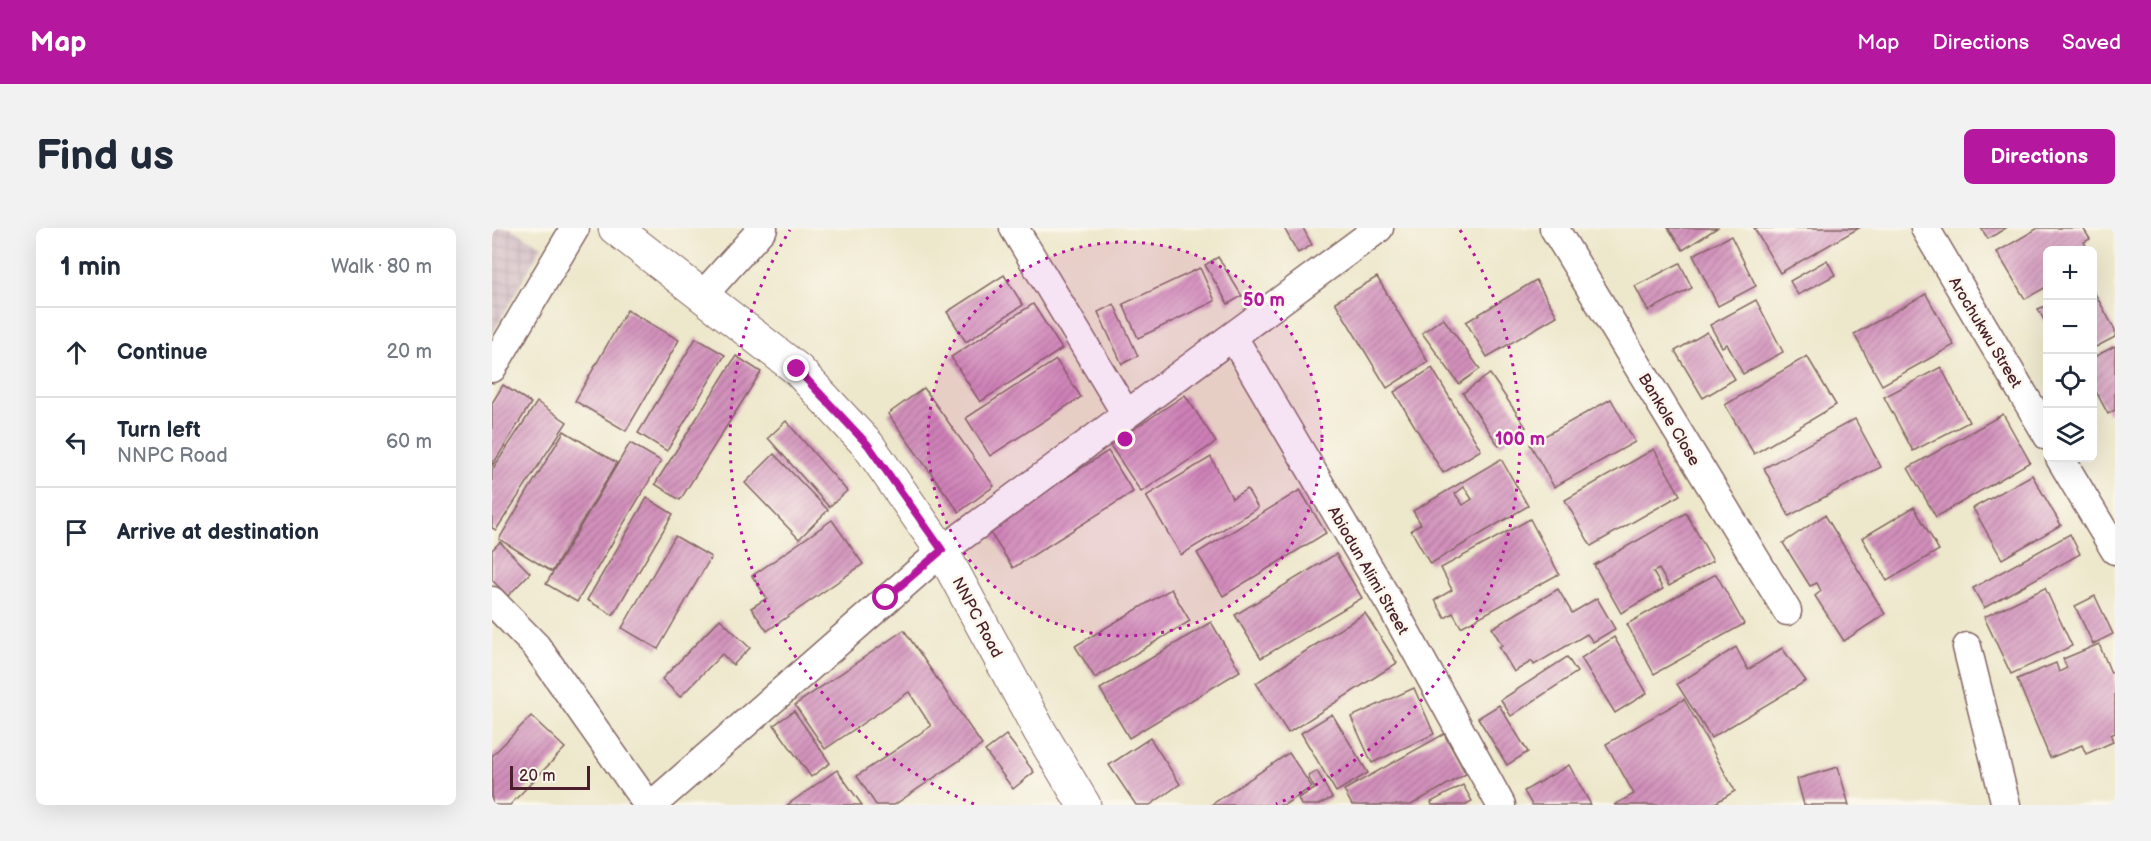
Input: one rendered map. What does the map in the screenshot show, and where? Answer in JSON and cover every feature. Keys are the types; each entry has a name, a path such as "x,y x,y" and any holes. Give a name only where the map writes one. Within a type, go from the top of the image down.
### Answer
{"street":[{"path":"492,368 575,228"},
{"name":"NNPC Road","path":"615,228 797,369 868,445 942,550 1039,730 1084,805"},
{"path":"703,295 763,228"},
{"path":"1014,228 1126,414"},
{"path":"492,601 536,646 650,805 942,550 1379,228"},
{"name":"Bankole Close","path":"1554,228 1787,610"},
{"name":"Arochukwu Street","path":"1925,228 2043,428"},
{"name":"Abiodun Alimi Street","path":"1233,337 1392,607 1501,805"},
{"path":"2062,462 2115,550"},
{"path":"1967,647 2006,805"}],"shaded area":[{"path":"492,228 510,228 542,246 492,334"}],"building":[{"path":"1284,228 1303,228 1312,245 1298,253"},
{"path":"1668,228 1717,228 1683,250"},
{"path":"1754,228 1859,228 1780,273"},
{"path":"1981,228 2006,228 1988,239"},
{"path":"2038,228 2083,228 2090,239 2084,242 2086,246 2043,246 2043,289 2025,299 1997,252"},
{"path":"1731,236 1756,286 1718,306 1693,255"},
{"path":"1218,257 1242,296 1228,304 1205,265"},
{"path":"1827,260 1835,275 1798,295 1790,281"},
{"path":"1680,263 1692,288 1648,311 1635,286"},
{"path":"1200,268 1215,301 1138,338 1123,304"},
{"path":"1004,275 1023,305 966,342 947,312"},
{"path":"1377,277 1428,362 1387,388 1335,302"},
{"path":"1536,280 1557,316 1487,357 1466,322"},
{"path":"1926,294 1954,345 1882,385 1854,334"},
{"path":"2097,297 2115,330 2115,337 2097,346"},
{"path":"1756,300 1783,352 1743,374 1727,344 1722,347 1710,325"},
{"path":"1033,304 1062,349 980,402 951,357"},
{"path":"1114,304 1138,356 1122,364 1098,312"},
{"path":"2043,307 2043,318 2038,309"},
{"path":"627,310 679,340 626,431 575,401"},
{"path":"1443,318 1480,369 1459,384 1422,333"},
{"path":"1707,332 1735,379 1703,398 1675,351"},
{"path":"696,338 725,355 667,451 638,433"},
{"path":"2115,346 2115,410 2108,414 2097,393 2097,355"},
{"path":"736,356 761,372 680,500 655,484"},
{"path":"1807,356 1836,405 1754,454 1725,405"},
{"path":"1056,360 1081,397 990,456 966,418"},
{"path":"1941,367 1969,422 1913,451 1884,397"},
{"path":"1432,368 1481,450 1443,473 1394,392"},
{"path":"1490,374 1526,427 1499,446 1463,393"},
{"path":"503,385 531,403 492,466 492,403"},
{"path":"924,388 994,486 959,512 888,414"},
{"path":"1185,395 1216,442 1141,492 1110,445"},
{"path":"1611,399 1635,442 1554,487 1530,444"},
{"path":"537,402 567,422 496,530 492,528 492,470"},
{"path":"2003,414 2030,462 1936,517 1908,468"},
{"path":"1855,419 1881,467 1789,516 1764,468"},
{"path":"786,421 847,491 829,507 768,438"},
{"path":"564,431 617,463 552,572 499,539"},
{"path":"630,443 661,461 577,602 546,584"},
{"path":"1654,449 1680,495 1591,546 1565,500"},
{"path":"1108,451 1133,492 1013,568 987,528"},
{"path":"774,454 828,510 799,539 745,483"},
{"path":"1211,457 1232,498 1247,489 1258,508 1181,555 1146,496"},
{"path":"1501,459 1528,506 1430,564 1411,530 1421,524 1413,511","holes":["1464,487 1472,499 1463,505 1455,494"]},
{"path":"2032,475 2061,525 2002,559 1973,508"},
{"path":"1300,490 1326,533 1223,596 1197,553"},
{"path":"647,498 673,514 613,615 587,600"},
{"path":"1914,507 1939,550 1887,581 1862,538"},
{"path":"1686,513 1713,561 1669,586 1659,569 1653,572 1663,589 1621,613 1594,565"},
{"path":"1825,515 1885,614 1844,641 1815,596 1821,591 1817,583 1810,586 1783,543"},
{"path":"1530,519 1559,574 1461,627 1453,613 1445,618 1435,600 1452,590 1441,568"},
{"path":"832,520 863,564 767,631 751,608 767,598 752,576"},
{"path":"2070,534 2080,554 1984,608 1973,588"},
{"path":"675,536 711,557 658,649 622,628"},
{"path":"500,542 530,573 508,596 492,580 492,550"},
{"path":"1336,554 1362,598 1261,658 1235,615"},
{"path":"1716,574 1744,624 1654,674 1627,624"},
{"path":"2045,588 2072,646 2011,674 1984,617"},
{"path":"1171,589 1190,621 1095,678 1075,646"},
{"path":"1558,589 1572,613 1597,598 1615,629 1593,642 1587,634 1534,665 1532,661 1514,672 1499,647 1502,645 1492,628"},
{"path":"2095,596 2113,634 2093,644 2075,606"},
{"path":"1365,613 1397,663 1288,733 1256,683"},
{"path":"720,619 750,648 733,665 722,654 680,697 662,679"},
{"path":"1211,622 1240,671 1129,738 1100,689"},
{"path":"904,630 982,745 894,805 876,805 857,776 931,726 909,692 825,749 795,705"},
{"path":"1614,637 1647,693 1615,713 1581,658"},
{"path":"2099,644 2111,673 2115,671 2115,733 2111,735 2113,742 2086,754 2082,745 2050,758 2017,679 2056,663 2059,672 2067,668 2063,659"},
{"path":"1736,647 1748,670 1782,648 1806,681 1711,738 1677,684"},
{"path":"1567,657 1577,672 1511,716 1501,700"},
{"path":"1414,688 1434,734 1372,763 1351,717"},
{"path":"1684,699 1735,791 1712,805 1614,805 1634,794 1606,744"},
{"path":"1499,705 1528,752 1507,765 1478,718"},
{"path":"794,711 830,763 811,777 774,725"},
{"path":"1332,714 1368,773 1336,792 1301,733"},
{"path":"531,716 565,748 510,805 492,805 492,756"},
{"path":"1444,734 1466,774 1411,805 1352,805 1344,790"},
{"path":"1006,735 1034,772 1013,789 985,751"},
{"path":"1150,738 1180,784 1150,805 1136,805 1109,765"},
{"path":"1289,753 1312,787 1284,805 1211,805"},
{"path":"1569,765 1591,805 1532,805 1524,791"},
{"path":"1838,767 1849,805 1804,805 1797,779"},
{"path":"837,770 862,805 787,805"},
{"path":"1317,771 1332,798 1318,805 1301,805 1298,798 1315,789 1308,776"},
{"path":"1463,785 1472,801 1464,805 1432,805 1431,802"}],"route":[{"path":"797,369 868,445 942,550 886,598"}]}
